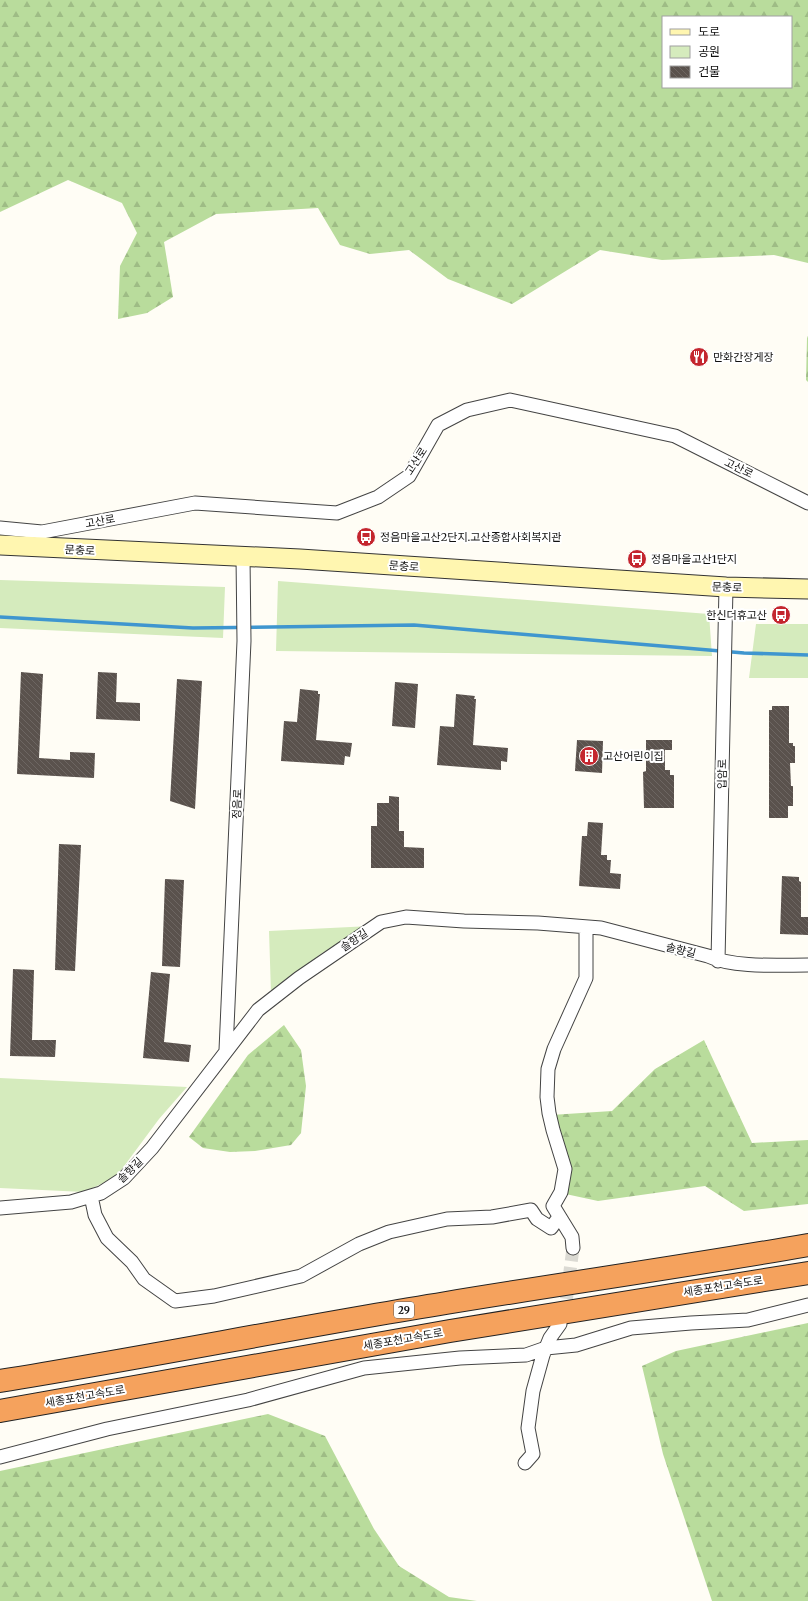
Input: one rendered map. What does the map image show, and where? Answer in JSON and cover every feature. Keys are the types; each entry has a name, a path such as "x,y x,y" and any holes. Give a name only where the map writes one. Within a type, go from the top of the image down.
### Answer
{"highway":[{"name":"29","path":"0,1381 101,1365 445,1303 808,1245"},
{"name":"세종포천고속도로","path":"0,1411 450,1331 808,1272"}],"street":[{"name":"고산로","path":"0,528 42,532 196,503 337,513 378,497 409,476 438,425 467,410 510,400 675,436 808,503"},
{"name":"문충로","path":"0,545 243,557 726,587 808,589"},
{"name":"정음로","path":"226,1050 244,641 243,557"},
{"name":"입암로","path":"718,961 726,587"},
{"name":"솔향길","path":"0,1208 71,1202 101,1193 124,1178 152,1148 258,1010 299,978 382,922 406,917 464,921 538,923 601,928 708,956 718,961 808,965"},
{"path":"573,1248 572,1237 553,1206 561,1192 565,1169 549,1113 547,1097 548,1069 554,1049 586,978 586,928"},
{"path":"91,1196 95,1215 107,1238 132,1262 144,1279 174,1301 214,1296 263,1286 301,1276 359,1244 389,1232 447,1219 492,1217 531,1210 537,1219 551,1228 559,1217"},
{"path":"0,1457 106,1429 248,1400 364,1368 460,1358 526,1355 546,1348 576,1345 631,1328 748,1320 808,1305"},
{"path":"525,1462 533,1454 528,1428 532,1391 546,1348 554,1331 560,1324"}],"green space":[{"path":"0,0 808,0 808,263 774,255 662,260 600,250 512,304 448,279 409,250 370,254 340,245 318,208 216,214 164,242 173,297 147,313 118,319 120,266 137,233 122,203 68,180 0,212"},
{"path":"808,336 808,382 806,380"},
{"path":"0,580 225,587 223,638 0,628"},
{"path":"278,581 709,614 712,656 276,651"},
{"path":"756,624 808,624 808,678 749,678"},
{"path":"371,926 322,953 271,993 269,931"},
{"path":"284,1025 301,1050 306,1086 301,1133 291,1145 255,1151 230,1152 203,1148 189,1137 248,1055"},
{"path":"704,1040 752,1143 808,1140 808,1204 744,1211 705,1186 598,1201 561,1193 551,1115 612,1111 655,1069"},
{"path":"0,1078 187,1087 159,1119 116,1177 84,1192 0,1188"},
{"path":"808,1323 808,1601 712,1601 663,1454 642,1366 676,1351"},
{"path":"268,1414 325,1436 374,1529 399,1566 449,1597 477,1601 0,1601 0,1471"}],"building":[{"path":"21,672 43,674 39,758 70,760 70,752 95,753 94,778 17,774"},
{"path":"98,672 117,673 116,702 140,703 140,721 96,719"},
{"path":"177,679 202,681 195,809 170,801"},
{"path":"395,682 418,684 415,728 392,726"},
{"path":"300,689 318,691 318,694 320,694 316,740 352,743 350,757 345,756 344,765 281,761 284,721 297,722"},
{"path":"456,694 475,696 474,699 476,699 473,745 508,748 507,762 501,761 501,770 437,765 440,726 454,727"},
{"path":"772,706 789,706 789,743 793,743 793,746 795,746 795,763 790,763 791,786 793,786 793,806 788,806 788,818 769,818 769,710 772,710"},
{"name":"고산어린이집","path":"577,740 603,741 602,773 575,771"},
{"path":"646,740 672,740 672,750 665,750 665,770 670,770 670,775 674,775 674,808 644,808 643,772 646,771"},
{"path":"389,796 399,797 399,831 404,831 404,847 424,848 424,868 371,868 371,826 377,826 377,803 389,803"},
{"path":"588,822 603,823 601,855 607,855 607,860 611,860 610,873 621,874 620,889 579,886 582,836 587,836"},
{"path":"59,844 81,845 75,971 55,970"},
{"path":"782,876 799,877 799,881 801,882 801,917 808,917 808,935 780,934"},
{"path":"165,879 184,880 180,967 162,966"},
{"path":"13,969 34,970 32,1040 56,1040 55,1057 10,1056"},
{"path":"151,972 170,974 164,1042 191,1045 189,1062 143,1058"}],"waterway":[{"path":"0,617 193,628 414,625 744,653 808,655"}],"tunnel":[{"path":"561,1317 566,1302 573,1248"}],"place":[{"name":"만화간장게장","path":"699,357"},
{"name":"정음마을고산2단지.고산종합사회복지관","path":"366,537"},
{"name":"정음마을고산1단지","path":"637,559"},
{"name":"한신더휴고산","path":"781,615"},
{"name":"고산어린이집","path":"589,756"}]}
